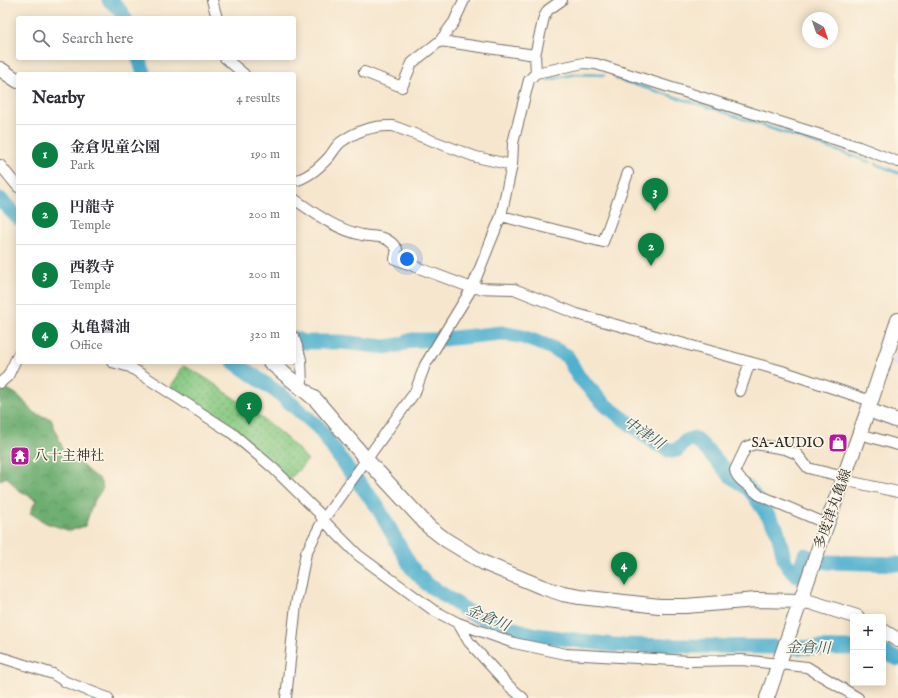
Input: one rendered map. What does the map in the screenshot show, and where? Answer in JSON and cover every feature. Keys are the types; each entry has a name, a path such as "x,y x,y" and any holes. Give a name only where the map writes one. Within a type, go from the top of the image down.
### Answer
{"street":[{"path":"212,0 216,16"},
{"path":"364,72 402,87 412,63 440,41 454,22 464,0"},
{"path":"536,73 534,55 544,17 548,10 562,0"},
{"path":"440,41 534,55"},
{"path":"227,60 242,72"},
{"path":"286,698 296,604 303,565 323,520 415,392 425,365 472,288 501,216 512,165 513,143 529,80 536,73 584,63 596,64 859,147 898,162"},
{"path":"0,69 16,80"},
{"path":"296,180 308,175 320,166 340,143 370,127 382,126 393,126 476,157 512,165"},
{"path":"0,165 16,185"},
{"path":"501,216 603,242 628,173"},
{"path":"296,200 330,224 364,235 383,237 392,241 397,249 395,259 472,288 514,289 577,314 750,362 870,406 898,421"},
{"name":"多度津丸亀線","path":"767,698 827,524 870,406 898,320"},
{"path":"296,343 301,359 302,386"},
{"path":"0,383 8,376 16,359"},
{"path":"740,390 750,362"},
{"path":"119,364 130,367 232,433 273,468 319,513 323,520 358,556 433,610 458,623 514,643 566,654 690,661 742,660 807,667 858,698"},
{"path":"273,364 302,386 327,412 365,462 429,527 446,540 484,563 563,594 606,601 659,606 686,606 756,600 800,601 810,602 850,615"},
{"path":"860,434 898,445"},
{"path":"827,524 759,495 738,477 735,470 746,447 754,444 785,449 797,454 808,468 843,479 898,492"},
{"path":"458,623 469,642 509,686 523,698"},
{"path":"886,633 898,640"},
{"path":"0,658 53,674 66,682 108,698"}],"shaded area":[{"path":"898,347 898,368 892,364"}],"green space":[{"path":"183,366 205,378 258,415 299,450 308,460 289,480 170,388"},
{"path":"6,388 19,396 34,413 51,419 65,454 75,459 90,473 99,478 103,488 93,503 85,526 70,531 46,523 30,513 36,500 17,489 7,477 0,480 0,393"}],"waterway":[{"name":"中津川","path":"109,0 118,8 124,16"},
{"name":"中津川","path":"140,60 143,72"},
{"path":"548,80 576,74 604,75"},
{"path":"616,79 708,107 870,162"},
{"path":"876,164 898,173"},
{"name":"金倉川","path":"0,199 16,216"},
{"name":"中津川","path":"443,339 502,333 523,337 550,347 567,356 578,376 605,405 657,444 671,451 677,450 686,441 694,438 732,477 749,489 777,529 785,562 797,576 805,555 807,556"},
{"name":"中津川","path":"296,339 305,342 341,342 385,347 399,345 412,340 436,340"},
{"name":"金倉川","path":"237,364 280,394 319,428 344,464 377,506 411,567 427,584 472,614 499,625 537,635 613,645 850,648"},
{"name":"中津川","path":"827,562 898,564"},
{"name":"金倉川","path":"886,653 898,659"}],"place":[{"name":"西教寺","path":"655,211"},
{"name":"円龍寺","path":"651,266"},
{"name":"金倉児童公園","path":"249,425"},
{"name":"SA-AUDIO","path":"838,443"},
{"name":"八十主神社","path":"20,456"},
{"name":"丸亀醤油","path":"624,585"}]}
